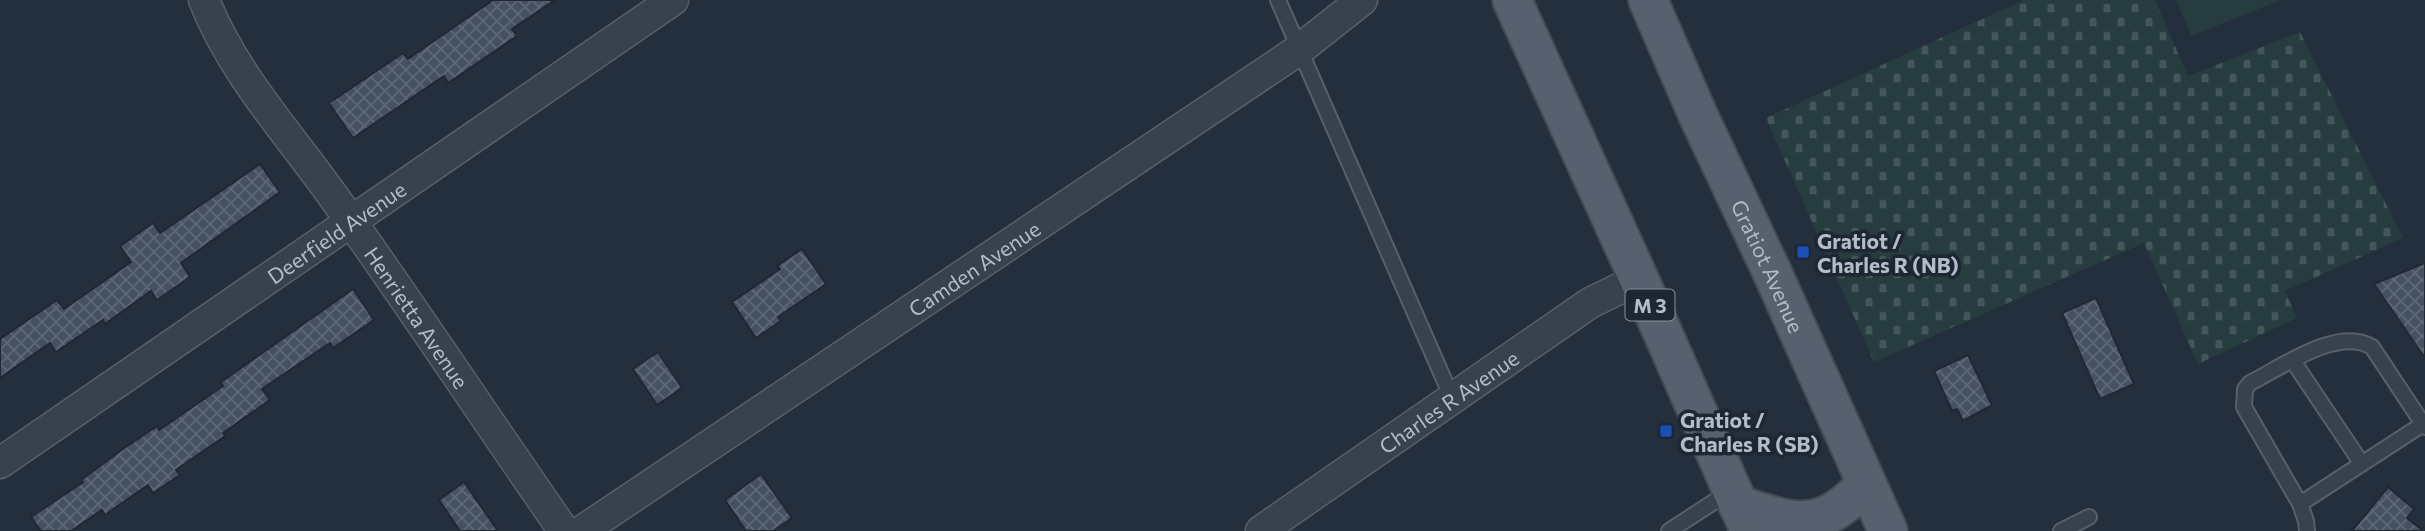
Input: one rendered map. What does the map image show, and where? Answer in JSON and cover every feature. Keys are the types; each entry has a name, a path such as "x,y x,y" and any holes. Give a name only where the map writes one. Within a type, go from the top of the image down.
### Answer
{"main road":[{"name":"M 3","path":"1511,0 1639,279 1740,509"},
{"name":"Gratiot Avenue","path":"1648,0 1888,531"},
{"path":"1740,509 1793,522 1824,523 1839,514 1867,484"}],"street":[{"name":"Henrietta Avenue","path":"204,0 234,59 352,222 564,531"},
{"name":"Deerfield Avenue","path":"0,463 673,0"},
{"name":"Camden Avenue","path":"582,531 1300,49 1362,0"},
{"name":"Charles R Avenue","path":"1261,531 1590,303 1639,279"}],"lane":[{"path":"1278,0 1452,398"},
{"path":"2300,504 2424,425 2372,348 2363,342 2347,340 2329,343 2250,383 2245,389 2244,407 2300,504 2307,531"},
{"path":"2293,361 2362,464"},
{"path":"1668,531 1740,509"},
{"path":"2060,531 2090,517"}],"green space":[{"path":"2024,0 2155,0 2188,76 2300,32 2403,238 2285,291 2297,318 2198,364 2144,243 1874,362 1766,118"},
{"path":"2176,0 2281,0 2191,36"}],"building":[{"path":"493,0 555,0 512,29 517,36 448,83 444,76 353,138 329,103 403,53 408,59"},
{"path":"260,164 280,192 181,263 190,277 157,300 151,291 105,324 103,320 56,352 50,343 0,378 0,339 57,300 64,309 131,262 120,246 153,223 160,233"},
{"path":"802,249 826,284 778,317 781,321 756,338 732,302 780,269 777,266"},
{"path":"2425,263 2425,358 2374,284"},
{"path":"353,289 374,320 333,348 330,343 262,389 270,400 176,470 180,475 153,493 148,485 105,515 102,510 71,531 41,531 31,517 83,482 81,480 123,449 157,426 159,430 223,386 221,382"},
{"path":"2096,298 2134,384 2100,399 2062,313"},
{"path":"658,352 682,388 657,405 633,369"},
{"path":"1968,355 1992,405 1963,421 1957,409 1952,411 1934,371"},
{"path":"761,474 792,518 773,531 746,531 725,500"},
{"path":"464,482 498,531 460,531 439,500"},
{"path":"2388,487 2414,509 2407,518 2423,531 2352,531"}],"place":[{"name":"Gratiot / Charles R (NB)","path":"1803,252"},
{"name":"Gratiot / Charles R (SB)","path":"1666,431"}]}
